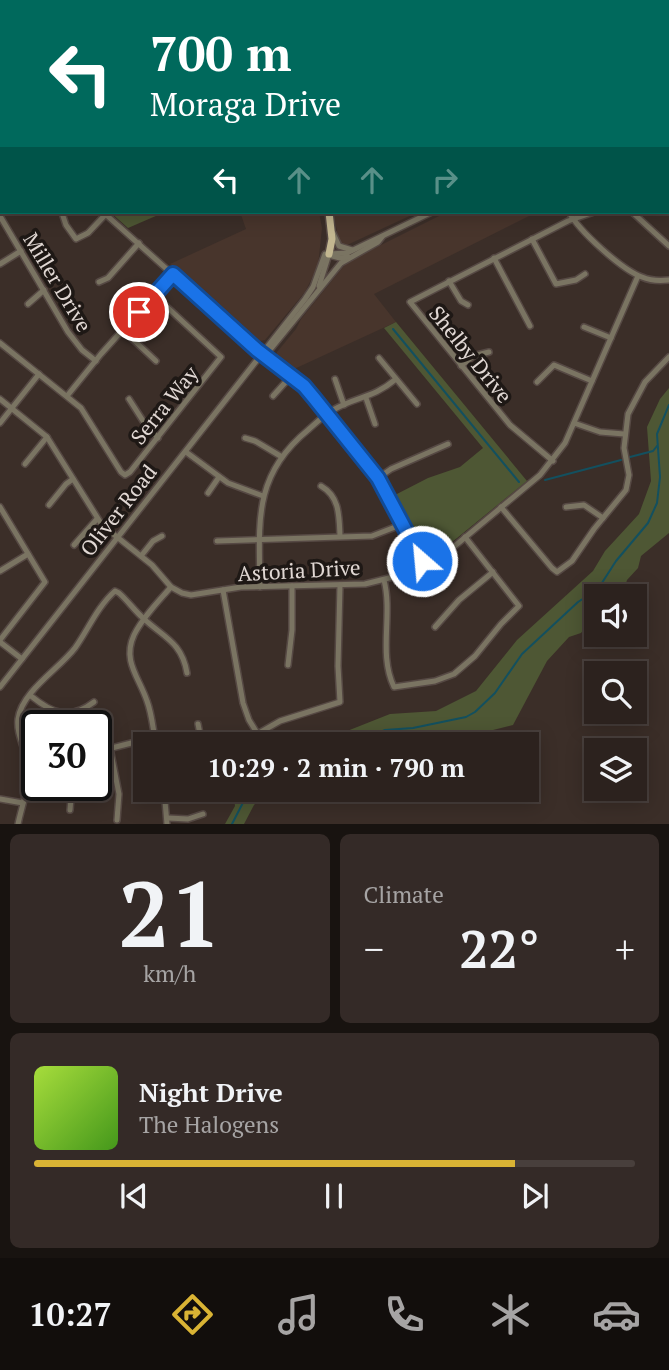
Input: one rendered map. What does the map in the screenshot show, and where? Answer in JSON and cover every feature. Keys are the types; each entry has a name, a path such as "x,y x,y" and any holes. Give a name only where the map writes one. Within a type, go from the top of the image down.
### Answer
{"main road":[{"path":"326,214 327,254"},
{"path":"327,214 331,229 327,254"}],"street":[{"path":"63,216 65,225 76,239 88,233 104,214"},
{"path":"106,214 238,333 304,386 378,478 424,566"},
{"path":"412,214 415,220"},
{"name":"Oliver Road","path":"264,354 270,351 350,253 428,214"},
{"path":"570,214 625,267 638,276 669,280"},
{"name":"Shelby Drive","path":"553,461 510,425 410,302 494,258 588,214"},
{"path":"634,214 669,246"},
{"name":"Miller Drive","path":"0,216 75,342 96,360"},
{"path":"331,229 339,246 350,253"},
{"path":"533,239 556,284 576,280 585,274"},
{"path":"99,282 108,278 139,243"},
{"path":"0,264 21,251"},
{"name":"Oliver Road","path":"327,254 350,253"},
{"name":"Oliver Road","path":"318,289 327,254"},
{"name":"Oliver Road","path":"0,687 264,354 313,287 327,254"},
{"path":"494,258 530,326"},
{"path":"0,343 67,396 173,274"},
{"name":"Astoria Drive","path":"170,587 191,595 260,587 340,585 384,580 424,566 465,537 553,461 574,423 638,276"},
{"path":"449,281 461,301 468,305"},
{"path":"28,304 44,290"},
{"name":"Serra Way","path":"67,396 87,416 121,472 125,475 130,472 221,357 154,295"},
{"path":"584,327 611,338"},
{"path":"123,330 156,361"},
{"path":"461,366 473,356 489,352"},
{"path":"501,507 557,572 572,561 603,518 623,496 628,483 624,434 628,414 638,392 655,369 669,357"},
{"path":"379,359 418,404"},
{"path":"537,382 554,365 592,381"},
{"path":"0,423 39,374"},
{"path":"273,396 291,376"},
{"path":"335,379 344,405"},
{"path":"260,587 259,538 263,496 274,468 295,441 327,414 381,391 396,379"},
{"path":"366,398 375,424"},
{"path":"0,399 47,437 97,519 152,565 170,587 133,637 129,656 134,675 147,700 153,732"},
{"path":"129,399 158,438"},
{"path":"574,423 600,432 624,434"},
{"path":"25,464 47,437"},
{"path":"245,438 282,457"},
{"path":"378,478 448,444"},
{"path":"186,452 219,477 239,488 263,496"},
{"path":"208,494 219,477"},
{"path":"49,505 73,479"},
{"path":"321,486 330,491 336,501 340,536"},
{"path":"566,508 583,505 603,518"},
{"path":"1,511 45,582 0,641 22,659"},
{"path":"74,545 97,519"},
{"path":"217,541 381,534 403,524"},
{"path":"141,556 153,541 162,536"},
{"path":"384,580 388,603 387,659 394,687 435,681 454,674 465,666 519,606 465,537"},
{"path":"0,571 28,554"},
{"path":"435,627 459,600 493,572"},
{"path":"259,732 280,721 340,702 340,585"},
{"path":"288,664 292,629 292,586"},
{"path":"223,590 243,703 256,732"},
{"path":"21,734 18,720 20,711 30,696 75,648 92,619 115,591 179,648 187,673"},
{"path":"30,696 56,713 73,712 94,702"},
{"path":"198,724 200,732"},
{"path":"112,748 133,744"},
{"path":"112,758 119,793 117,820"},
{"path":"0,799 23,803 18,824"},
{"path":"69,810 70,801"},
{"path":"166,802 168,821 204,814"}],"shaded area":[{"path":"241,214 319,214 322,228 318,266 305,292 265,340 260,341 170,264 246,229"},
{"path":"333,214 414,214 345,246 339,241"},
{"path":"443,214 533,214 374,294 396,322 292,370 277,357 277,352 347,262"}],"green space":[{"path":"112,214 160,214 128,228"},
{"path":"396,322 527,481 428,559 393,496 428,478 460,467 483,448 384,328"},
{"path":"669,388 669,533 641,556 638,568 626,584 584,584 584,629 569,637 547,661 513,725 485,732 345,732 390,714 436,711 476,691 517,640 593,571 605,551 639,514 651,481 647,427 660,399"},
{"path":"235,802 257,802 244,824 225,824"}],"waterway":[{"path":"393,329 519,482"},
{"path":"381,732 466,717 475,712 495,693 522,654 578,602 598,589 616,561 648,523 657,503 660,477 657,434 669,405"},
{"path":"630,457 653,451 657,446"},
{"path":"545,480 621,460"},
{"path":"232,824 243,802"}],"route":[{"path":"139,312 173,274 257,350 304,386 378,478 422,561"}]}
